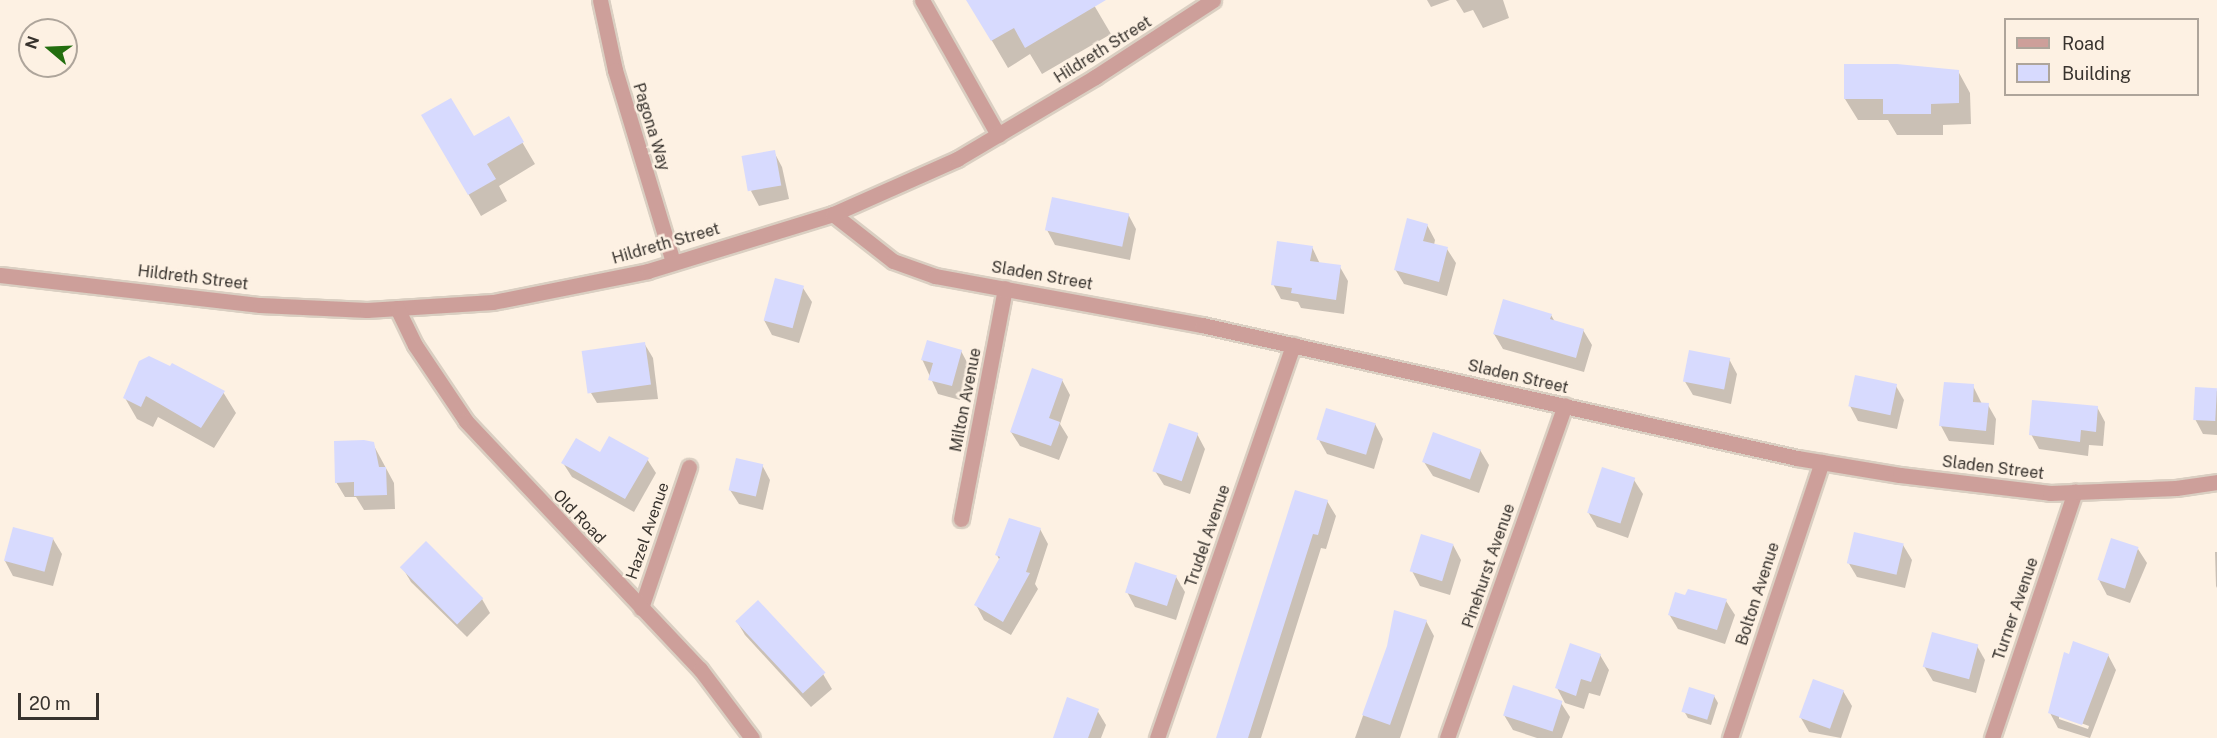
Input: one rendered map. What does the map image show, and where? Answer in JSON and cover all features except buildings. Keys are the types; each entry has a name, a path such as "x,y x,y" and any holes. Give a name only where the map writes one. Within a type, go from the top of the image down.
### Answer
{"street":[{"name":"Pagona Way","path":"600,0 615,70 673,262"},
{"path":"922,0 998,135"},
{"name":"Hildreth Street","path":"0,275 260,305 397,308 493,302 648,271 833,214 957,159 1213,0"},
{"name":"Sladen Street","path":"833,214 893,261 935,276 1293,345 1822,462 1923,478 2075,492 2217,482"},
{"name":"Milton Avenue","path":"961,519 1005,288"},
{"name":"Old Road","path":"397,308 415,345 466,422 708,678 752,738"},
{"name":"Trudel Avenue","path":"1156,738 1293,345"},
{"name":"Pinehurst Avenue","path":"1447,738 1565,405"},
{"name":"Bolton Avenue","path":"1730,738 1822,462"},
{"name":"Hazel Avenue","path":"641,608 689,467"},
{"name":"Turner Avenue","path":"1992,738 2075,492"}]}
